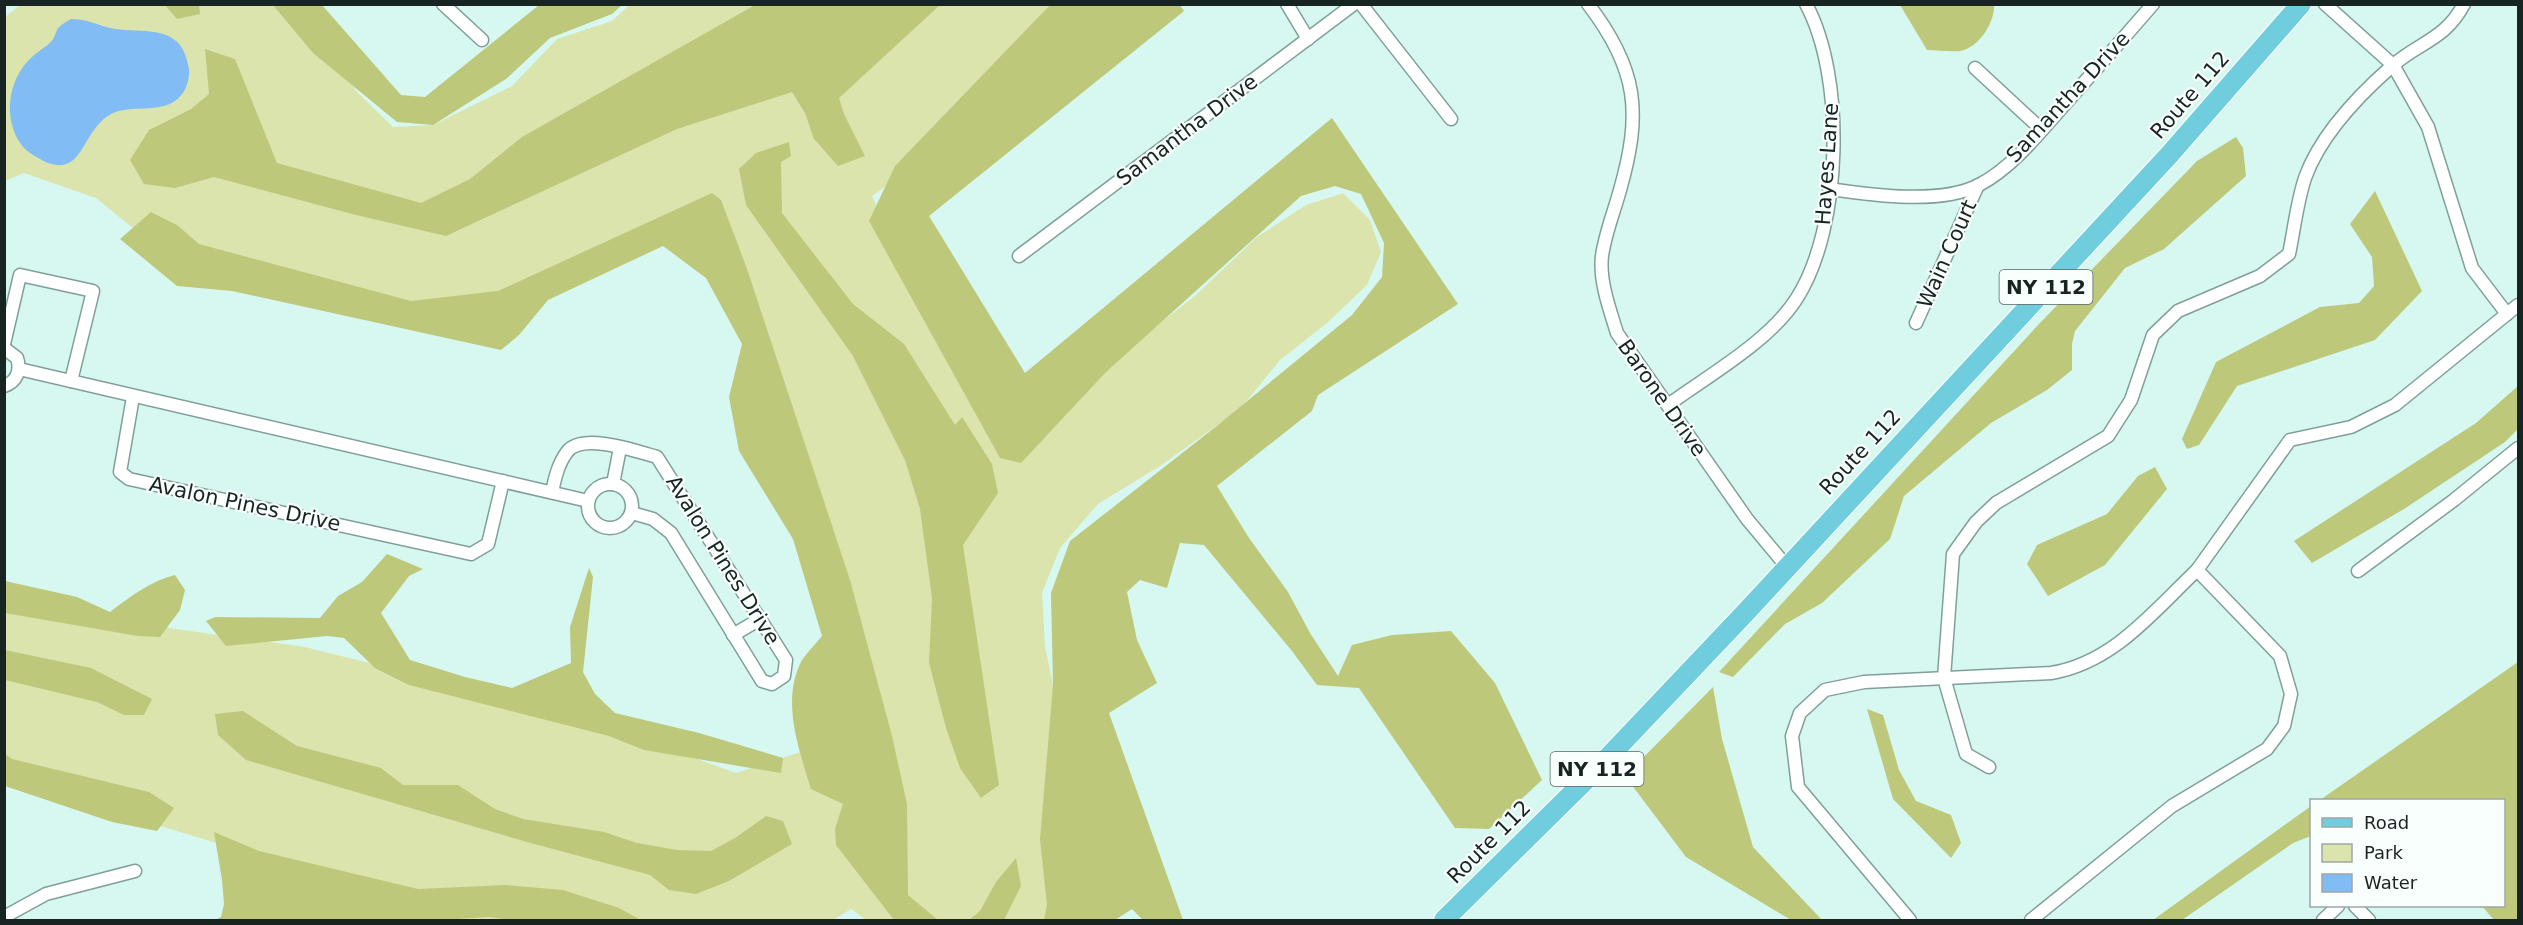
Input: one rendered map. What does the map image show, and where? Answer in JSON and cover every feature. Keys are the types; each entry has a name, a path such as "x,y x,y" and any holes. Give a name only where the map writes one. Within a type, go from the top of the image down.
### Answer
{"main road":[{"name":"Route 112","path":"1444,921 1598,768 1787,567 2170,154 2301,4"}],"street":[{"path":"1287,4 1308,39"},
{"name":"Samantha Drive","path":"1019,256 1354,4"},
{"path":"1361,4 1452,119"},
{"name":"Barone Drive","path":"1588,4 1620,55 1631,88 1635,119 1631,152 1601,258 1606,299 1617,333 1746,519 1787,567"},
{"name":"Hayes Lane","path":"1668,405 1746,349 1773,326 1797,299 1812,267 1823,231 1830,189 1833,99 1828,64 1815,22 1806,4"},
{"name":"Samantha Drive","path":"1978,185 2014,157 2042,130 2153,4"},
{"path":"2325,4 2393,65 2427,127 2472,268 2507,314"},
{"path":"1989,767 1966,754 1944,678 1953,555 1976,522 1996,503 2108,436 2131,400 2153,335 2178,311 2260,276 2289,254 2305,178 2330,130 2393,65 2433,41 2457,19 2464,4"},
{"path":"444,5 482,40"},
{"path":"1975,68 2042,130"},
{"path":"1830,189 1866,194 1946,195 1978,185"},
{"name":"Wain Court","path":"1916,323 1978,185"},
{"path":"4,386 14,381 19,369 17,358 4,346 20,275 93,291 71,381"},
{"path":"1911,921 1798,787 1792,736 1800,713 1825,690 1864,682 2051,673 2090,662 2104,655 2135,630 2197,570 2290,440 2351,426 2395,405 2518,305"},
{"path":"19,369 588,501"},
{"name":"Avalon Pines Drive","path":"133,397 120,472 129,479 471,554 488,544 503,481"},
{"name":"Avalon Pines Drive","path":"552,492 556,472 568,450 588,441 657,457 786,660 784,676 771,684 762,681 671,533 653,519 632,513"},
{"path":"613,484 620,448"},
{"path":"2358,571 2454,500 2518,448"},
{"path":"613,484 622,487 630,496 632,513 622,525 603,528 594,522 589,514 588,501 593,492 602,485 613,484"},
{"path":"2031,921 2172,806 2267,749 2284,726 2291,694 2280,656 2197,570"},
{"path":"733,635 760,619"},
{"path":"4,917 46,894 135,871"},
{"path":"2323,921 2337,907"},
{"path":"2356,907 2369,921"}],"green space":[{"path":"20,5 290,5 358,93 393,127 433,125 512,86 557,39 612,21 629,5 1053,5 909,170 872,196 896,249 985,409 1120,354 1195,296 1257,237 1306,205 1343,193 1370,220 1381,252 1367,285 1327,323 1280,360 1240,409 1160,466 1098,504 1060,548 1042,593 1045,646 1057,705 1061,920 866,920 851,909 833,920 227,920 220,844 5,779 5,605 305,647 570,713 736,773 810,749 843,656 702,208 511,304 410,310 166,255 96,198 24,173 5,181 5,17"},
{"path":"165,5 199,5 200,14 177,19"},
{"path":"273,5 322,5 401,95 425,97 539,5 622,5 612,14 550,38 506,79 433,125 397,122 313,53"},
{"path":"755,5 940,5 839,98 844,114 865,156 838,166 814,139 805,113 792,92 677,129 446,236 356,215 214,177 175,188 144,184 130,160 149,130 191,109 209,94 205,49 235,59 277,163 421,203 470,179 522,137"},
{"path":"1050,5 1180,5 1184,11 929,216 1025,373 1332,118 1458,304 1318,395 1312,411 1217,486 1249,538 1288,592 1310,633 1338,676 1352,645 1392,635 1451,631 1495,683 1542,780 1489,829 1455,828 1359,688 1317,685 1292,651 1204,545 1180,543 1167,588 1140,580 1127,592 1137,640 1157,683 1109,713 1183,920 1143,920 1132,909 1115,920 1044,920 1047,905 1040,839 1053,685 1051,593 1070,541 1218,425 1352,315 1382,277 1384,243 1361,194 1335,186 1301,196 1106,372 1021,463 1000,458 869,221 895,166"},
{"path":"1900,5 1994,5 1994,12 1989,26 1979,40 1967,49 1960,51 1927,50"},
{"path":"2236,137 2243,148 2246,176 2164,249 2125,268 2075,331 2072,344 2072,370 2047,390 1991,423 1904,496 1890,539 1822,603 1785,624 1733,677 1719,672 2039,324 2197,161"},
{"path":"789,142 791,156 781,162 782,213 853,304 904,344 955,425 962,417 992,464 998,493 963,545 999,785 981,798 960,768 946,728 929,663 932,598 920,509 905,460 853,356 746,205 739,169 756,153"},
{"path":"2375,191 2422,291 2375,340 2237,386 2199,445 2187,449 2182,439 2216,362 2320,307 2359,303 2374,286 2372,257 2350,224"},
{"path":"712,193 721,200 746,266 850,580 892,736 907,804 908,895 938,920 894,920 836,845 835,829 843,804 811,789 797,742 792,693 801,662 822,636 793,539 739,451 729,397 742,344 706,278 663,246 548,300 519,335 501,350 232,291 177,286 120,239 151,212 177,225 199,244 411,301 498,291"},
{"path":"2518,386 2518,429 2505,442 2404,509 2312,563 2294,541 2476,423"},
{"path":"2155,467 2167,489 2105,565 2048,596 2027,564 2037,545 2107,514 2138,476"},
{"path":"387,554 423,569 409,576 381,613 410,660 465,677 512,688 571,663 570,627 589,568 593,577 583,672 595,694 615,713 699,733 783,758 781,773 644,750 609,736 409,685 375,668 344,638 327,636 226,646 206,621 215,617 320,618 338,596 362,582"},
{"path":"175,575 185,590 180,610 160,637 138,636 5,613 5,581 77,597 110,612 149,585"},
{"path":"5,650 91,668 152,699 144,715 124,715 97,702 5,680"},
{"path":"2518,662 2518,920 2494,920 2483,907 2505,907 2505,799 2321,799"},
{"path":"1713,687 1722,739 1753,847 1822,920 1791,920 1686,857 1625,776"},
{"path":"1867,709 1883,715 1899,770 1916,801 1951,815 1961,843 1951,858 1893,799"},
{"path":"243,711 297,746 381,768 403,785 458,785 495,809 523,819 604,832 637,843 677,850 711,851 735,838 766,816 783,821 792,844 729,881 696,894 669,890 650,875 527,842 246,760 218,735 215,714"},
{"path":"5,754 12,759 149,792 174,808 157,831 112,822 5,786"},
{"path":"2310,807 2310,836 2293,843 2182,920 2153,920"},
{"path":"214,832 259,851 418,889 505,885 563,890 619,908 641,920 511,920 489,917 441,920 215,920 221,917 224,904"},
{"path":"1016,858 1021,886 1004,920 969,920 980,911 996,882"}],"water":[{"path":"71,19 85,20 106,27 169,36 185,53 189,74 184,91 175,101 160,107 128,109 113,113 101,121 79,154 71,162 62,165 48,163 30,153 20,143 14,131 10,104 14,84 24,66 51,42 60,27"}]}
